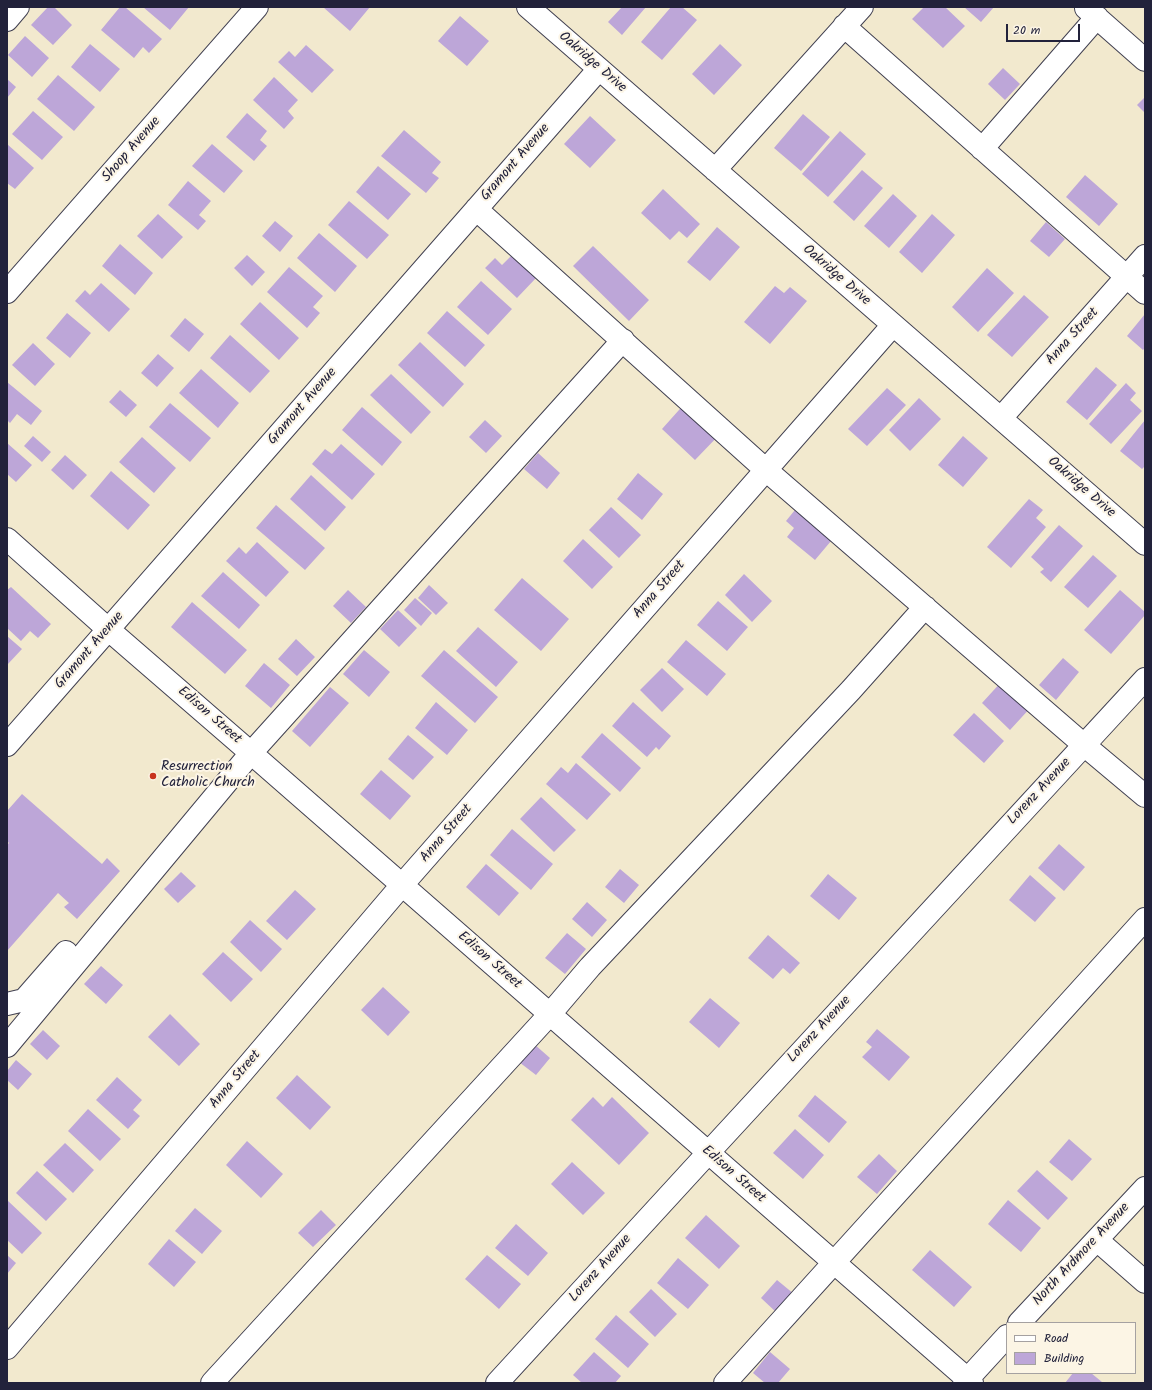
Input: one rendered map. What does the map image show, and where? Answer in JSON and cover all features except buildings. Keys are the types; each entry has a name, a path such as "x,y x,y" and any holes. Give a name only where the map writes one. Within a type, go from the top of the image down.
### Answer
{"street":[{"path":"7,20 18,7"},
{"name":"Shoop Avenue","path":"7,292 258,7"},
{"name":"Oakridge Drive","path":"528,7 1145,544"},
{"path":"715,170 862,7"},
{"path":"982,148 1091,12 1145,60"},
{"path":"844,26 1145,293"},
{"name":"Gramont Avenue","path":"7,745 598,69"},
{"path":"476,209 766,470 1145,796"},
{"name":"Anna Street","path":"1001,418 1145,256"},
{"name":"Anna Street","path":"7,1348 402,885 893,325"},
{"path":"7,1046 251,753 623,340"},
{"name":"Edison Street","path":"7,539 108,630 708,1152 968,1382"},
{"path":"212,1383 550,1014 590,967 846,696 925,607"},
{"name":"Lorenz Avenue","path":"497,1383 1145,679"},
{"path":"726,1383 1145,920"},
{"path":"7,1004 24,1000 66,952"},
{"name":"North Ardmore Avenue","path":"1020,1322 1145,1188"},
{"path":"1096,1240 1145,1282"},
{"path":"968,1382 1006,1337"}],"place":[{"name":"Resurrection Catholic Church","path":"153,776"}]}
